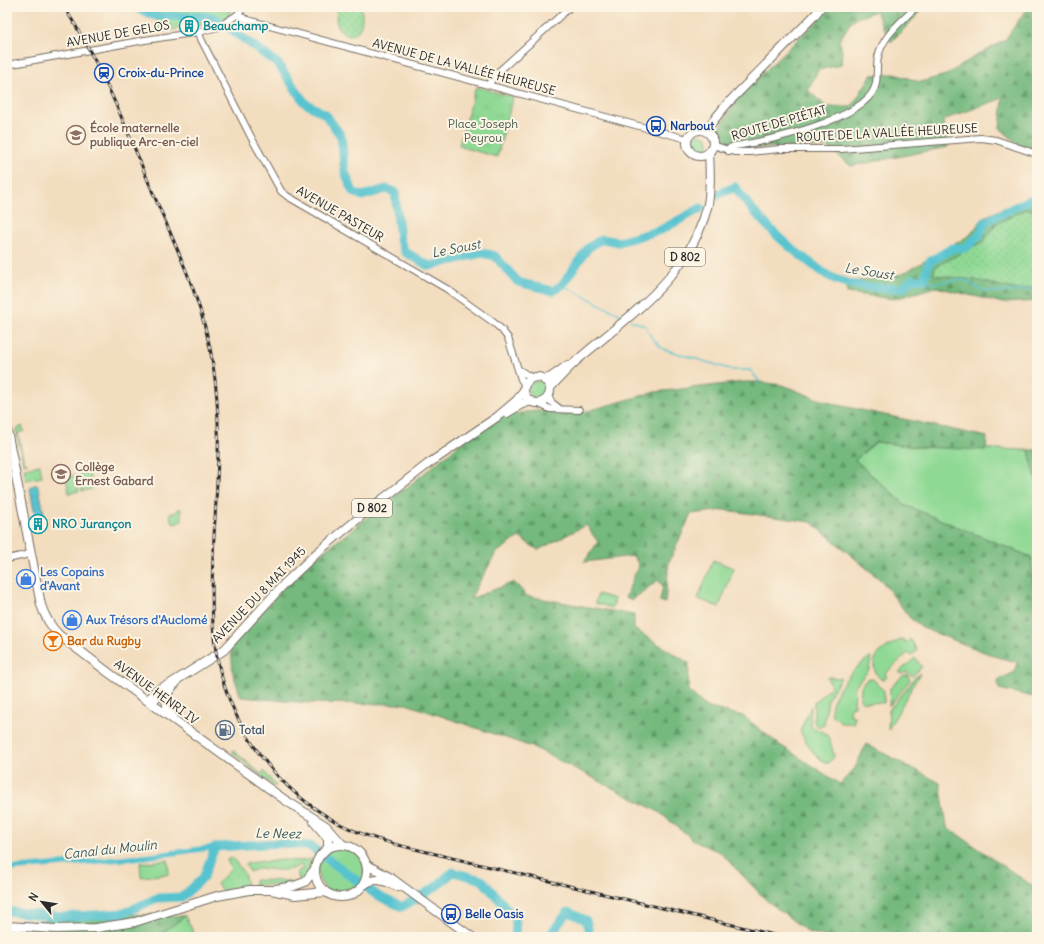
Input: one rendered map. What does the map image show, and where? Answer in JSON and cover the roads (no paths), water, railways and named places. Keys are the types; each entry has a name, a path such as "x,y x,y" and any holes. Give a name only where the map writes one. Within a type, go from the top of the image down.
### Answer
{"main road":[{"path":"708,133 727,104 814,16 821,7"},
{"path":"698,130 708,133 712,138 711,149 703,156 699,157 693,155 688,149 687,139 690,133 698,130"},
{"name":"D 802","path":"544,380 551,377 580,357 628,318 674,274 699,230 708,204 711,149"},
{"name":"D 802","path":"699,157 704,164 710,181"},
{"name":"D 802","path":"549,391 580,357"},
{"path":"538,377 544,380 549,391 544,400 534,402 527,398 525,388 532,378 538,377"},
{"name":"AVENUE DU 8 MAI 1945","path":"150,702 150,696 152,693 184,676 224,650 284,584 318,552 428,464 497,417 517,400 525,388"},
{"name":"AVENUE DU 8 MAI 1945","path":"497,417 534,402"},
{"name":"AVENUE HENRI IV","path":"7,430 41,605 52,628 59,635 176,721 311,818 326,826 343,845"},
{"path":"136,692 184,676"},
{"name":"D 802","path":"176,721 167,707 166,698 171,688 184,676"},
{"name":"AVENUE HENRI IV","path":"311,818 328,838 328,848"},
{"path":"7,926 70,929 114,926 154,917 217,896 249,890 271,890 294,886 304,882 323,852 335,845 352,847 365,860 367,878 362,887"},
{"path":"315,866 317,883 325,892 339,898 349,897 370,880 377,880 410,892"},
{"path":"367,868 391,878 472,937"},
{"path":"271,890 295,895 325,892"}],"street":[{"name":"AVENUE DE GELOS","path":"7,65 144,40 199,32 218,27 237,15 244,7"},
{"path":"488,85 496,74 570,7"},
{"name":"ROUTE DE PIÉTAT","path":"728,151 734,146 768,140 829,121 856,108 868,97 874,88 880,48 886,37 916,7"},
{"name":"AVENUE DE LA VALLÉE HEUREUSE","path":"237,15 248,20 687,139"},
{"name":"AVENUE PASTEUR","path":"199,32 201,39 251,138 281,191 287,196 447,289 493,322 508,338 525,388"},
{"name":"ROUTE DE LA VALLÉE HEUREUSE","path":"711,149 734,152 780,149 826,150 981,138 996,140 1037,154"},
{"path":"518,369 532,378"},
{"path":"549,391 551,402 560,409"},
{"path":"534,402 550,409 580,410"},
{"path":"7,559 30,554"}],"water":[{"path":"33,485 37,485 39,488 44,514 40,519 35,516 30,489"}],"waterway":[{"name":"Le Soust","path":"135,7 156,16 214,17 278,64 305,103 325,114 341,136 345,172 353,192 362,196 386,189 395,192 400,240 405,252 429,266 482,253 495,256 518,282 553,291 562,285 588,248 602,239 619,242 661,230 701,208"},
{"name":"Le Soust","path":"718,194 735,187 761,219 781,239 828,276 856,285 885,288 903,288 912,279 924,280 929,262 953,248 965,248 979,236 985,222 1029,200 1037,203"},
{"path":"924,280 933,283 956,280 969,281 974,286 982,290 1001,292 1021,291 1037,288"},
{"path":"562,285 625,317"},
{"path":"630,320 646,326 653,339 663,349 733,370 750,370 760,382"},
{"name":"Le Neez","path":"7,911 62,917 124,913 157,898 182,897 203,878 215,847 282,843 310,846 378,896 402,907 434,888 453,872 482,880 516,919 515,937"},
{"name":"Canal du Moulin","path":"7,869 144,857 215,847"},
{"name":"Le Neez","path":"548,937 568,912 586,920 590,937"}],"railway":[{"path":"64,7 78,29 113,98 189,277 209,342 217,397 218,430 212,593 213,625 217,656 225,686 236,714 251,741 269,766 290,788 314,807 340,824 349,829 389,843 783,937"}],"place":[{"name":"Beauchamp","path":"189,26"},
{"name":"Croix-du-Prince","path":"104,73"},
{"name":"Narbout","path":"656,126"},
{"name":"École maternelle publique Arc-en-ciel","path":"76,135"},
{"name":"Collège Ernest Gabard","path":"61,474"},
{"name":"NRO Jurançon","path":"38,524"},
{"name":"Les Copains d'Avant","path":"26,579"},
{"name":"Aux Trésors d'Auclomé","path":"72,620"},
{"name":"Bar du Rugby","path":"53,641"},
{"name":"Total","path":"225,730"},
{"name":"Belle Oasis","path":"451,914"}],"park label":[{"name":"Place Joseph Peyrou","path":"483,131"}]}
